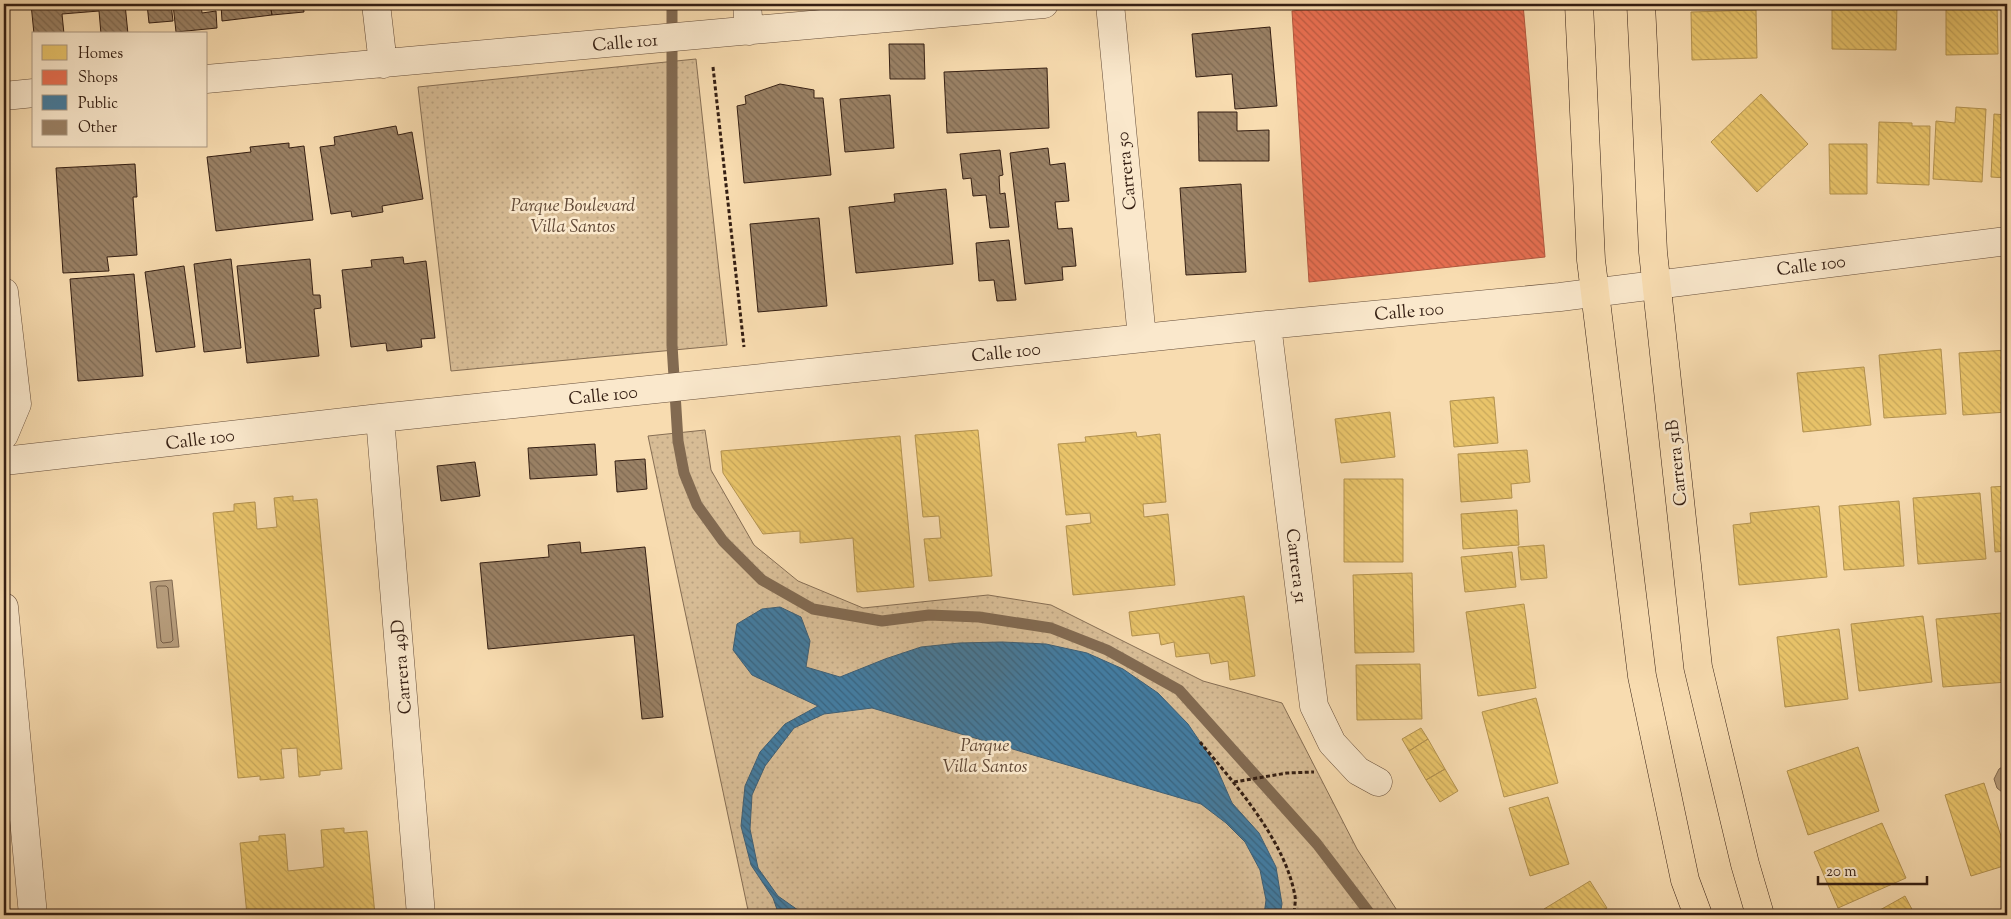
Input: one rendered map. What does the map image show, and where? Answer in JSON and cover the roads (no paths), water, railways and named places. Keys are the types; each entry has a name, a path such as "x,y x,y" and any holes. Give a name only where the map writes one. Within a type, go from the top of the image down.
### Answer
{"main road":[{"path":"1579,4 1592,260 1642,676 1685,880 1698,915"},
{"name":"Carrera 51B","path":"1641,4 1653,252 1698,667 1745,864 1760,915"}],"street":[{"path":"376,4 383,64"},
{"path":"747,4 749,31"},
{"name":"Calle 101","path":"208,79 1044,4"},
{"name":"Carrera 50","path":"1110,4 1142,338"},
{"path":"4,96 32,93"},
{"name":"Calle 100","path":"4,461 380,418 1266,325 1527,300 2007,241"},
{"path":"4,292 17,404 4,435"},
{"name":"Carrera 51","path":"1266,325 1314,706 1332,743 1358,770 1378,782"},
{"name":"Carrera 49D","path":"380,418 421,915"},
{"path":"4,607 33,915"}],"water":[{"path":"172,580 179,647 157,648 150,582"},
{"path":"2007,764 2007,796 1997,788 1994,779 1999,769"}],"waterway":[{"path":"672,4 672,345 678,441 684,473 697,505 723,541 762,580 813,609 882,621 929,615 979,617 1051,628 1107,650 1179,690 1317,844 1371,915"}],"park label":[{"name":"Parque Boulevard Villa Santos","path":"573,215"},
{"name":"Parque Villa Santos","path":"985,755"}]}
